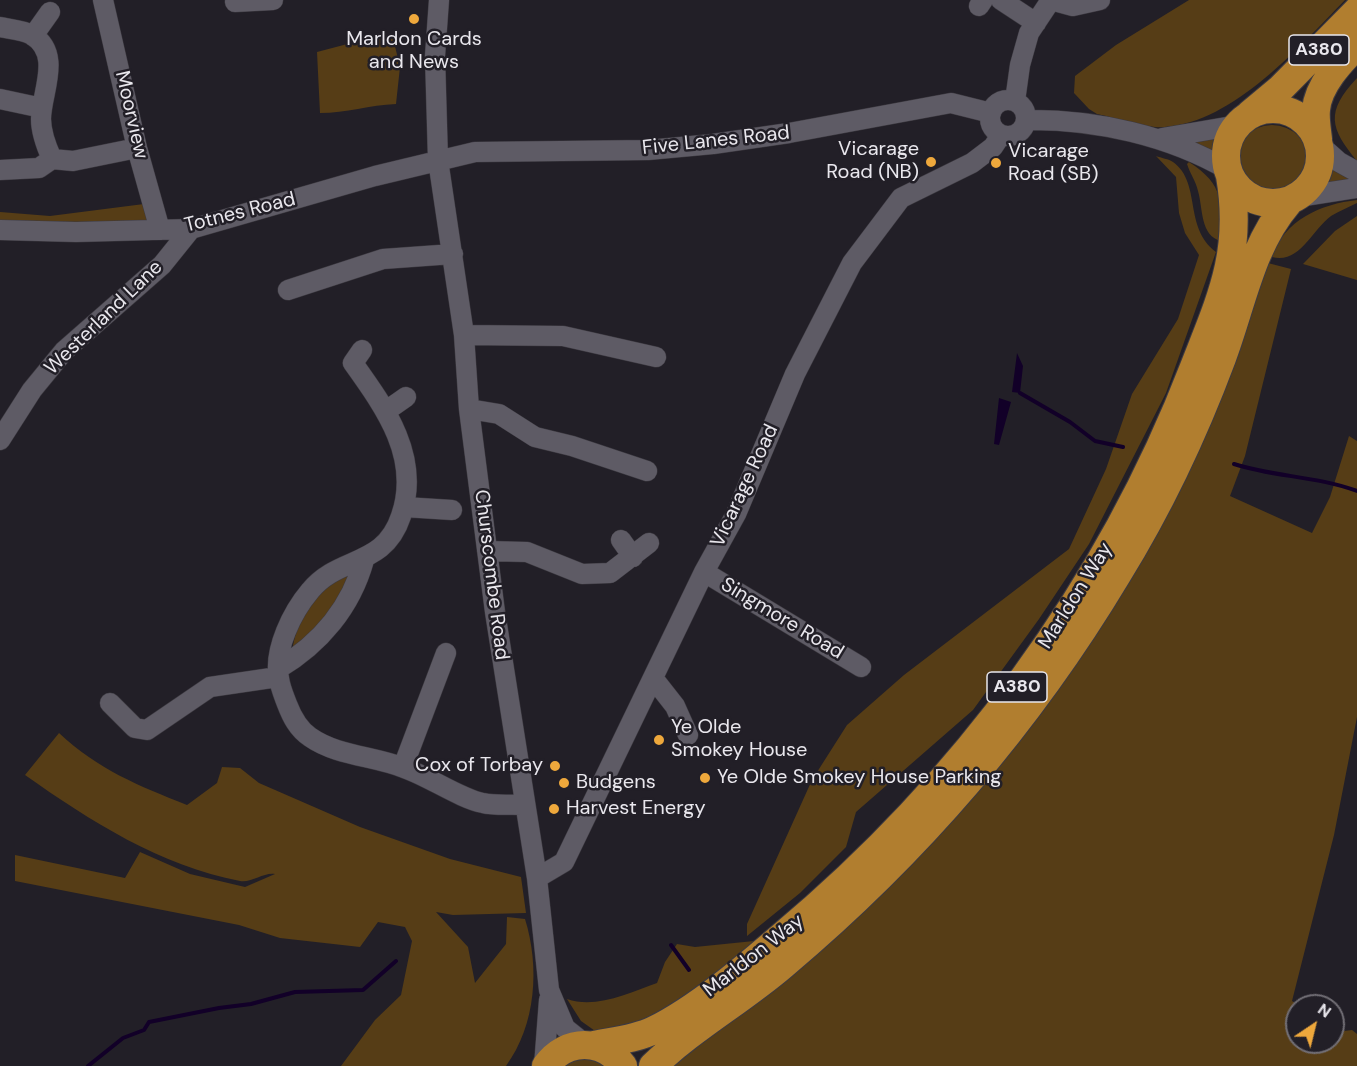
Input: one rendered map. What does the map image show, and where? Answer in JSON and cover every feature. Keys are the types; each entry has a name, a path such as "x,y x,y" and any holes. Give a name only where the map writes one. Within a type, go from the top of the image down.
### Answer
{"highway":[{"name":"A380","path":"1242,121 1280,90 1357,11"},
{"name":"A380","path":"1319,142 1316,109 1322,90 1334,71 1357,45"},
{"path":"1269,109 1282,110 1304,120 1319,142 1320,163 1316,176 1293,200 1266,204 1253,199 1242,192 1229,173 1226,149 1242,121 1269,109"},
{"name":"Marldon Way","path":"545,1066 561,1051 631,1038 654,1030 715,988 793,927 854,872 929,796 1014,691 1065,617 1112,541 1147,473 1187,386 1225,282 1233,253 1236,226 1229,173"},
{"name":"Marldon Way","path":"653,1066 679,1042 781,967 865,893 952,803 1039,697 1108,592 1162,493 1209,392 1263,237 1293,200"},
{"path":"589,1045 606,1050 623,1066"}],"street":[{"name":"Moorview","path":"103,0 137,148 160,230"},
{"path":"235,2 273,0"},
{"name":"Churscombe Road","path":"439,0 435,56 438,159 464,335 469,409 487,551 524,805 537,878 549,990 545,1066"},
{"path":"1002,0 1036,23"},
{"path":"1015,101 1020,64 1029,33 1051,0 1073,6 1100,0"},
{"path":"33,36 50,12"},
{"path":"0,27 33,36 49,62 49,79 41,121 52,159"},
{"path":"0,99 42,108"},
{"path":"1002,101 1015,101 1024,108 1027,120 1018,134 1001,135 993,127 991,113 1002,101"},
{"name":"Five Lanes Road","path":"438,159 475,152 648,150 713,144 789,134 951,103 991,113"},
{"path":"1027,120 1055,119 1162,138 1201,154 1229,173"},
{"path":"1162,138 1242,121"},
{"name":"Vicarage Road","path":"537,878 564,862 619,761 653,678 704,572 736,514 809,345 858,254 901,198 972,163 993,147 1001,135"},
{"path":"1319,142 1339,162 1357,172"},
{"path":"0,170 39,168 52,159 73,161 137,148"},
{"name":"Totnes Road","path":"0,230 191,229 438,159"},
{"path":"1293,200 1357,188"},
{"name":"Westerland Lane","path":"0,440 32,390 64,351 155,272 191,229"},
{"path":"288,290 382,259 453,254"},
{"path":"464,335 563,336 656,357"},
{"path":"362,350 353,363 386,411 408,464 404,507 397,528 381,549 364,560 335,569 321,578 292,613 278,673 290,712 299,728 311,738 344,752 403,767 483,803 524,805"},
{"path":"386,411 406,397"},
{"path":"469,409 499,414 535,437 572,446 647,471"},
{"path":"404,507 452,510"},
{"path":"621,540 633,557"},
{"path":"487,551 527,552 582,574 610,573 649,543"},
{"path":"110,703 135,728 147,730 158,725 198,693 210,687 278,673 304,654 330,628 359,579 364,560"},
{"name":"Singmore Road","path":"704,572 861,667"},
{"path":"403,767 446,653"},
{"path":"653,678 675,706 688,735"},
{"name":"Churscombe Road","path":"549,990 557,1014 565,1028 589,1045"}],"shaded area":[{"path":"1189,0 1345,0 1286,60 1240,97 1216,112 1191,122 1158,127 1097,114 1089,109 1074,93 1075,76 1116,45"},
{"path":"374,37 393,38 400,67 396,104 320,113 317,52"},
{"path":"1357,78 1357,161 1341,139 1335,120 1340,101"},
{"path":"1280,125 1293,131 1304,142 1310,155 1308,178 1293,195 1280,201 1264,201 1251,195 1236,178 1234,155 1240,142 1257,127"},
{"path":"1219,134 1214,156 1184,142"},
{"path":"1156,156 1171,161 1182,171 1191,193 1199,230 1216,252 1166,393 1089,544 1039,619 973,710 856,812 846,847 800,893 747,936 747,924 812,780 847,725 904,675 1069,549 1106,469 1132,394 1178,319 1199,255 1185,233 1179,213 1176,177"},
{"path":"1189,162 1209,179 1219,196 1221,241 1214,238 1206,227 1197,187 1187,164"},
{"path":"1331,166 1357,181 1324,185"},
{"path":"1357,200 1357,203 1324,222 1298,251 1282,258 1272,257 1285,233 1306,216 1330,205"},
{"path":"144,204 150,224 0,223 0,212 50,216"},
{"path":"1357,216 1357,280 1303,264 1335,231"},
{"path":"1264,262 1291,269 1245,456 1230,496 1312,533 1330,497 1349,436 1357,441 1357,717 1334,835 1294,994 1285,994 1285,1054 1345,1054 1345,1031 1352,1030 1357,1034 1357,1066 671,1066 923,849"},
{"path":"1017,353 1023,366 1020,393 1012,392"},
{"path":"999,398 1011,402 999,445 994,444"},
{"path":"356,571 311,639 292,652 299,624 312,602 331,584"},
{"path":"59,733 104,767 187,805 217,783 222,767 240,768 259,783 360,827 450,859 521,877 526,913 453,915 436,912 468,947 475,983 506,944 507,917 525,919 533,956 532,995 524,1032 506,1066 341,1066 375,1020 401,995 412,941 405,927 378,922 360,947 280,938 239,925 15,881 15,855 125,878 140,852 190,874 245,887 275,874 240,881 182,865 127,840 75,809 25,775"},
{"path":"754,941 695,992 637,1024 598,1033 581,1021 567,999 578,1002 601,1001 657,983 665,962 677,944 695,947"},
{"path":"575,1055 611,1066 558,1066"}],"waterway":[{"path":"1020,393 1070,422 1095,441 1123,447"},
{"path":"1234,464 1264,472 1327,482 1357,491"},
{"path":"671,945 689,970"},
{"path":"88,1066 123,1038 144,1030 149,1022 251,1004 295,992 363,990 396,961"}],"place":[{"name":"Marldon Cards and News","path":"414,19"},
{"name":"Vicarage Road (NB)","path":"931,162"},
{"name":"Vicarage Road (SB)","path":"996,163"},
{"name":"Ye Olde Smokey House","path":"659,740"},
{"name":"Cox of Torbay","path":"555,766"},
{"name":"Ye Olde Smokey House Parking","path":"705,778"},
{"name":"Budgens","path":"564,783"},
{"name":"Harvest Energy","path":"554,809"}]}
